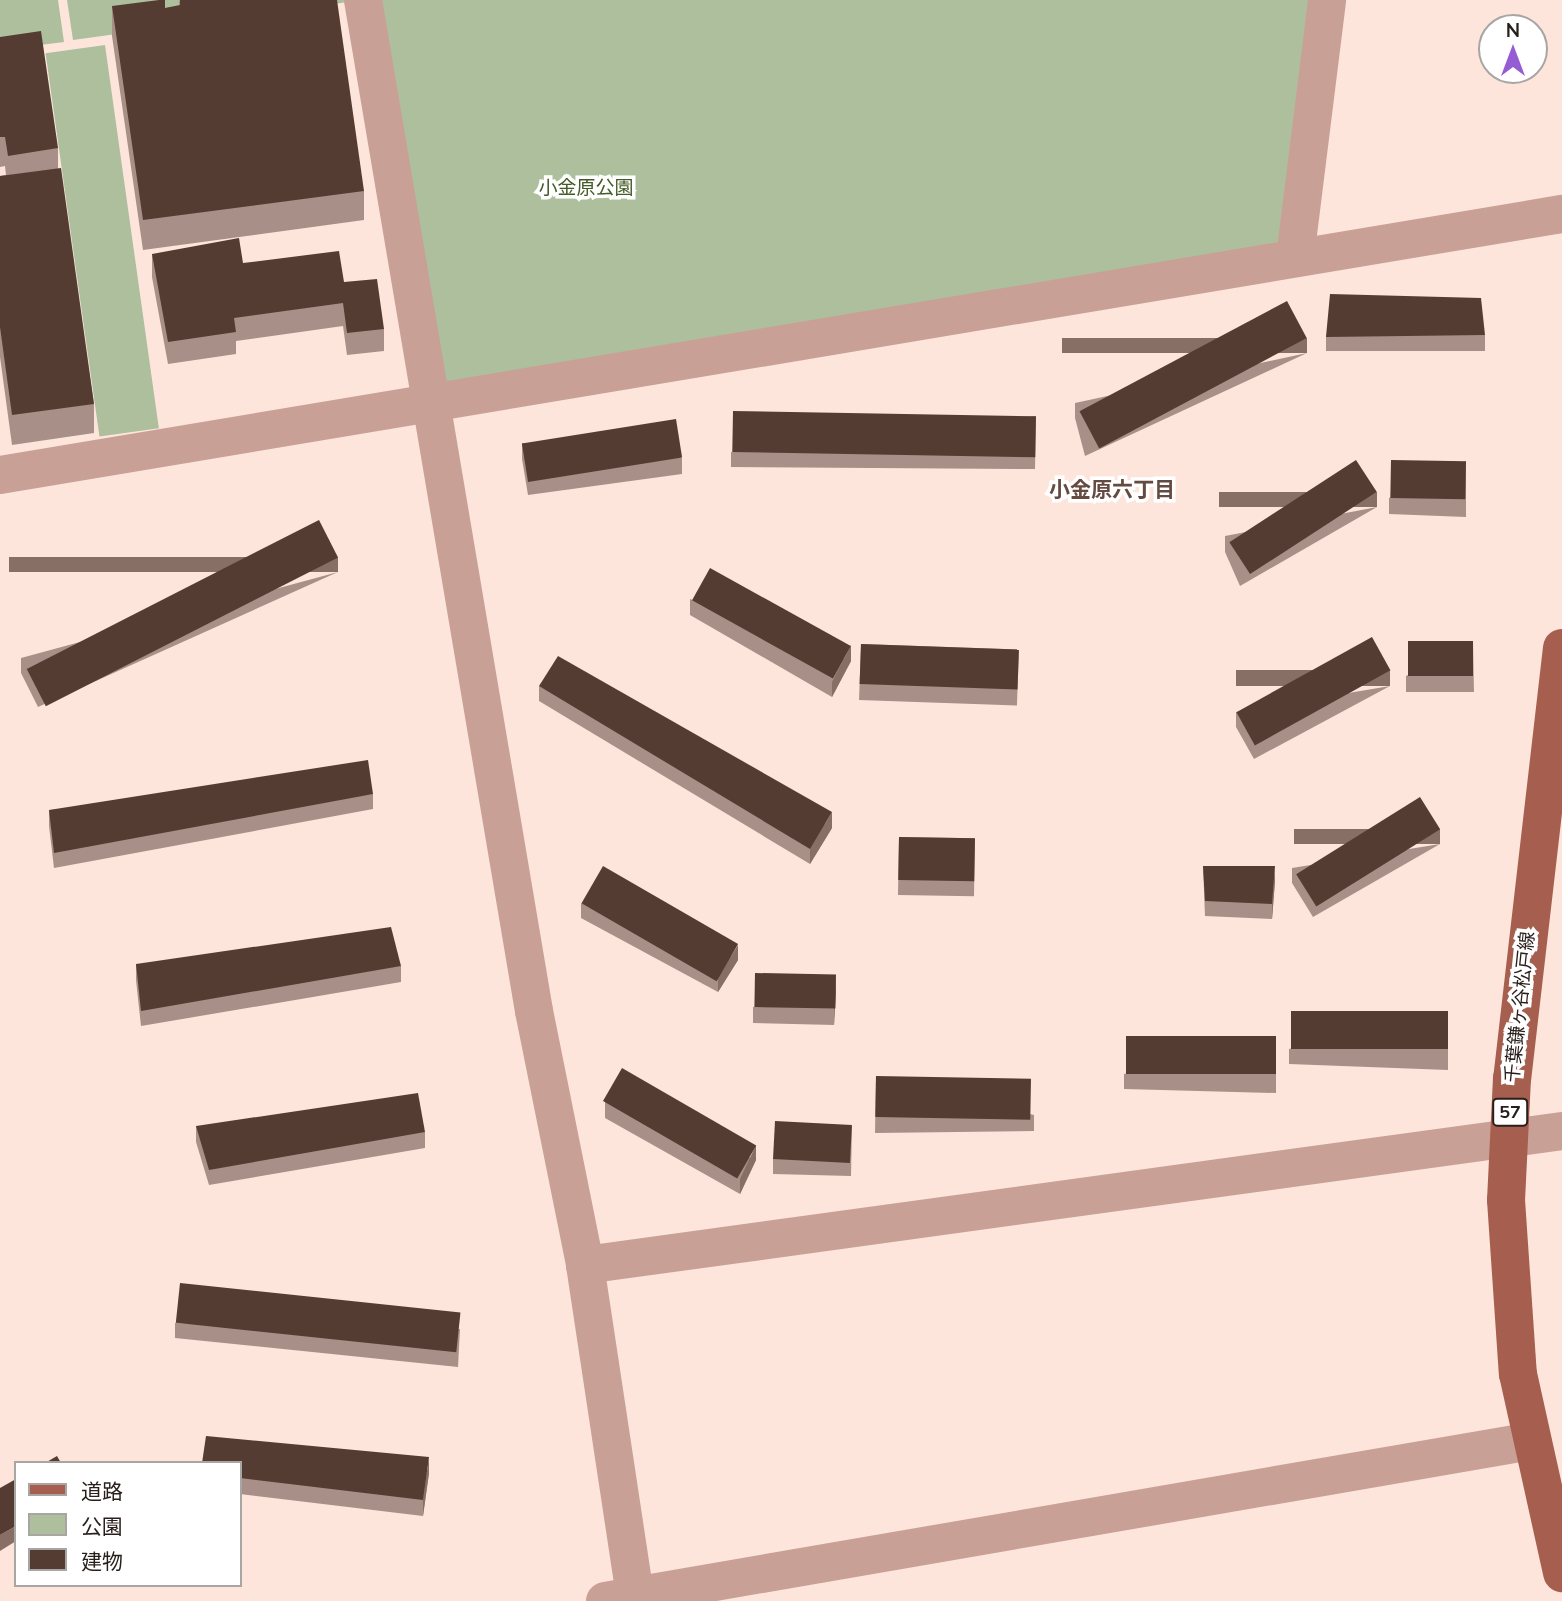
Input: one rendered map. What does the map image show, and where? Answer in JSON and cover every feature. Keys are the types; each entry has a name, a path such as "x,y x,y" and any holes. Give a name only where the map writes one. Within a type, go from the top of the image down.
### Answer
{"main road":[{"name":"千葉鎌ヶ谷松戸線","path":"1562,648 1508,1138 1510,1288 1531,1441 1562,1573"}],"street":[{"path":"363,0 534,1011 584,1265 625,1599 1531,1441"},
{"path":"1296,258 1327,0"},
{"path":"0,475 1562,214"},
{"path":"584,1265 1562,1131"}],"green space":[{"path":"0,0 58,0 64,42 0,50"},
{"path":"67,0 348,0 348,2 73,40"},
{"name":"小金原公園","path":"363,0 1327,0 1295,258 432,404"},
{"path":"105,45 159,428 99,437 46,53"}],"building":[{"path":"165,0 165,8 180,5 180,0 337,0 364,191 143,220 112,6"},
{"path":"41,31 58,148 8,156 5,137 0,137 0,37"},
{"path":"61,168 94,404 12,415 0,327 0,176"},
{"path":"239,238 243,263 339,251 344,282 377,279 384,329 347,333 343,303 234,318 236,332 168,342 152,254"},
{"path":"1330,294 1481,298 1485,335 1326,337"},
{"path":"1287,301 1307,338 1099,448 1080,411"},
{"path":"733,411 1036,416 1035,457 732,452"},
{"path":"676,419 682,458 528,482 522,443"},
{"path":"1356,460 1377,492 1250,574 1229,542"},
{"path":"1391,460 1466,461 1465,499 1390,498"},
{"path":"319,520 338,557 46,706 27,669"},
{"path":"710,568 851,646 833,678 692,600"},
{"path":"1372,637 1390,670 1255,745 1236,712"},
{"path":"1408,641 1473,641 1473,676 1408,676"},
{"path":"861,644 1019,650 1018,689 860,684"},
{"path":"558,656 832,812 810,849 539,686"},
{"path":"368,760 373,794 54,853 49,810"},
{"path":"1420,797 1440,829 1316,907 1296,874"},
{"path":"899,837 975,838 974,881 898,880"},
{"path":"603,866 738,944 717,981 582,903"},
{"path":"1203,866 1275,866 1272,904 1205,901"},
{"path":"391,927 401,966 141,1011 136,964"},
{"path":"755,973 836,974 835,1008 754,1007"},
{"path":"1291,1011 1448,1011 1448,1049 1291,1049"},
{"path":"1126,1036 1276,1036 1276,1074 1126,1074"},
{"path":"622,1068 756,1146 737,1178 603,1101"},
{"path":"876,1076 1031,1079 1030,1120 875,1117"},
{"path":"418,1093 425,1132 209,1170 196,1126"},
{"path":"775,1121 852,1125 850,1163 773,1159"},
{"path":"180,1283 460,1312 456,1352 176,1323"},
{"path":"206,1436 429,1457 423,1500 242,1478 242,1461 202,1461"},
{"path":"14,1480 14,1527 0,1535 0,1488"}],"district":[{"name":"小金原六丁目","path":"1112,489"}]}
